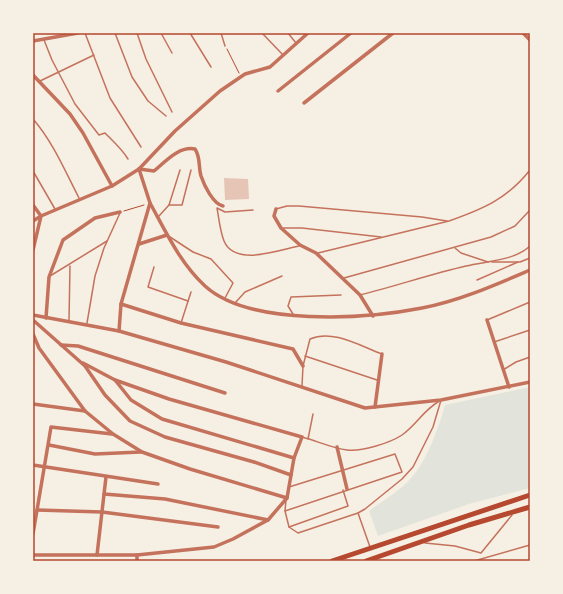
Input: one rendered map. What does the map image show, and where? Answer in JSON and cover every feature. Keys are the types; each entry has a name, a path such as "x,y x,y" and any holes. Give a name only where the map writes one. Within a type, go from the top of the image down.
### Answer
{"main road":[{"path":"332,561 477,511 530,495"},
{"path":"366,561 419,542 530,507"}],"street":[{"path":"33,41 78,33"},
{"path":"33,220 112,186 139,169 175,131 220,91 246,74 270,67 308,33"},
{"path":"278,91 351,33"},
{"path":"304,102 393,33"},
{"path":"523,33 530,40"},
{"path":"33,75 70,114 83,133 112,186"},
{"path":"139,169 154,171 177,152 188,147 195,149 199,154 201,175 206,187 213,199 220,206 223,206"},
{"path":"139,169 150,203 174,249 205,286 235,303 256,310 294,316 373,316 423,308 477,292 530,270"},
{"path":"119,331 121,304 150,203"},
{"path":"33,205 41,216 33,250"},
{"path":"276,209 274,216 281,228 300,245 316,253 344,278 360,295 373,316"},
{"path":"46,318 49,277 63,240 95,218 120,212"},
{"path":"139,244 167,235"},
{"path":"121,304 181,323 292,349 303,366"},
{"path":"33,315 119,331 226,362 365,408 441,400 530,382"},
{"path":"33,320 85,366 105,395 130,420 165,437 254,462 291,475"},
{"path":"487,320 509,386"},
{"path":"33,334 40,348 85,411 113,434 142,452 190,469 287,498"},
{"path":"61,345 78,346 225,393"},
{"path":"375,406 382,354"},
{"path":"33,555 137,555 214,547 233,539 268,520 287,498 294,458 302,437 169,399 115,380 79,360"},
{"path":"115,380 131,400 162,419 294,458"},
{"path":"33,404 85,411"},
{"path":"33,534 52,427 113,434"},
{"path":"49,446 95,454 142,452"},
{"path":"337,447 345,489"},
{"path":"33,465 158,484"},
{"path":"97,555 106,477"},
{"path":"104,494 165,499 268,520"},
{"path":"37,510 102,512 218,527"},
{"path":"137,555 137,561"}],"lane":[{"path":"85,33 110,98 141,147"},
{"path":"115,33 132,76 148,100 166,116"},
{"path":"137,33 146,59 172,112"},
{"path":"161,33 172,53"},
{"path":"190,33 211,67"},
{"path":"221,33 225,46"},
{"path":"262,33 283,55"},
{"path":"288,33 296,43"},
{"path":"44,38 58,71 66,82 76,104 99,135 105,133 114,144 122,149 128,159"},
{"path":"40,82 58,71 94,55"},
{"path":"33,119 42,129 80,200"},
{"path":"158,218 169,205 180,170"},
{"path":"169,205 182,206 191,170"},
{"path":"316,253 449,221 500,199 518,186 530,170"},
{"path":"33,171 56,210"},
{"path":"276,209 287,206 299,206 422,217 449,221"},
{"path":"253,210 225,212 217,208 225,243 233,252 255,256 300,245"},
{"path":"344,278 491,237 515,226 530,210"},
{"path":"87,325 95,276 107,241 120,212"},
{"path":"281,228 302,228 383,237"},
{"path":"167,235 194,252 211,258 233,283 225,298"},
{"path":"49,277 107,241"},
{"path":"360,295 466,266 489,262 513,255 530,246"},
{"path":"455,248 467,255 489,262 520,262"},
{"path":"477,280 530,258"},
{"path":"69,322 70,265"},
{"path":"154,267 148,287 188,301"},
{"path":"235,303 245,292 282,276"},
{"path":"181,323 191,292"},
{"path":"294,316 288,306 291,298 341,295"},
{"path":"487,320 530,302"},
{"path":"494,342 530,330"},
{"path":"302,388 303,366 310,339 319,335 333,336 382,354"},
{"path":"305,356 378,380"},
{"path":"503,370 516,362 530,357"},
{"path":"302,437 337,447 355,450 376,446 402,435 418,421 430,407 441,400"},
{"path":"287,498 285,511 289,526 298,533 358,513 383,495 413,467 433,427 441,400"},
{"path":"308,439 313,414"},
{"path":"285,511 345,489 402,472 395,454 289,487"},
{"path":"289,526 348,506 345,489"},
{"path":"481,553 516,511"},
{"path":"358,513 370,548"},
{"path":"419,542 455,546 481,553"},
{"path":"474,561 530,545"},
{"path":"481,553 483,558"}],"path":[{"path":"225,46 241,77"},
{"path":"120,212 150,203"}],"shaded area":[{"path":"530,387 530,488 469,504 378,536 369,511 392,495 412,477 432,443 445,405"}],"building":[{"path":"224,178 248,179 249,199 225,200"}]}
